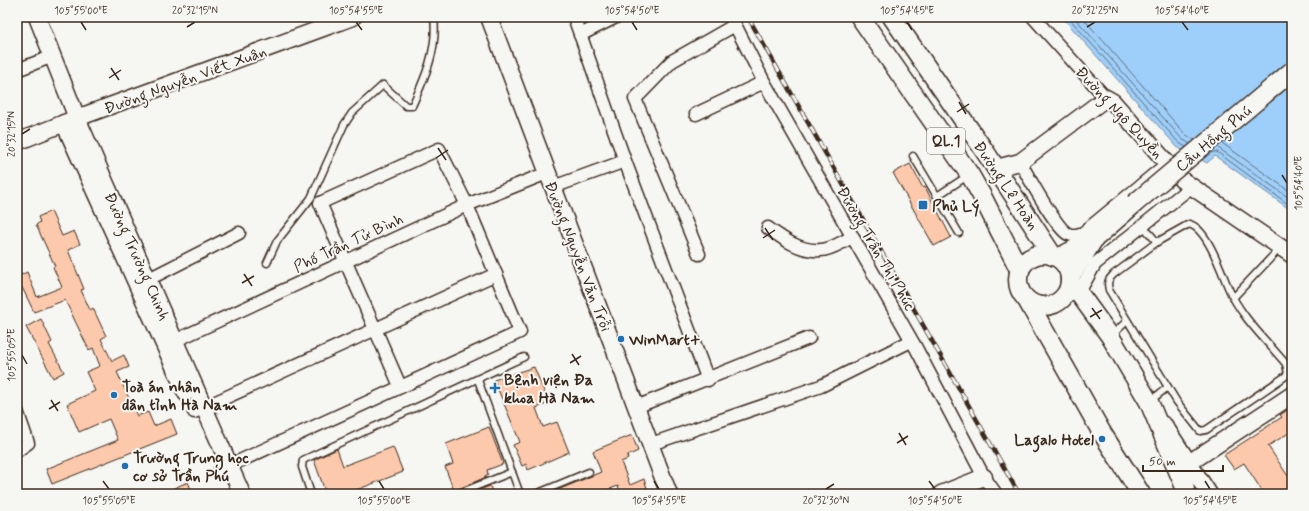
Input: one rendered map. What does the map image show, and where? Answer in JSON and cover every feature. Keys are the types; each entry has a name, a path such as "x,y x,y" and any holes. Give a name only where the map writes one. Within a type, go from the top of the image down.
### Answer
{"main road":[{"name":"Đường Lê Hoàn","path":"860,17 967,171 993,216 1020,271"},
{"name":"Đường Lê Hoàn","path":"892,17 986,153 1055,257"},
{"name":"Cầu Hồng Phú","path":"1094,239 1292,71"},
{"path":"967,171 986,153"},
{"path":"1055,257 1094,239"},
{"path":"1027,300 1042,306 1058,302 1073,283 1094,239"},
{"path":"1141,494 1102,432 1019,286 1020,271 1024,264 1037,255 1055,257 1065,264 1073,283 1110,336 1149,402 1184,485 1186,494"}],"street":[{"name":"Đường Trường Chinh","path":"37,17 52,56 70,120 225,468 242,494"},
{"name":"Đường Nguyễn Viết Xuân","path":"17,142 70,120 353,17"},
{"name":"Đường Nguyễn Văn Trỗi","path":"489,17 669,494"},
{"path":"574,17 625,161 708,380"},
{"path":"580,35 616,17"},
{"name":"Đường Ngô Quyền","path":"1033,17 1106,98 1113,102 1182,180 1287,251"},
{"path":"699,254 635,99 672,61 734,21"},
{"name":"Đường Trần Thị Phúc","path":"734,21 764,82 911,341 984,477 996,494"},
{"path":"17,70 52,56"},
{"path":"696,114 764,82"},
{"path":"996,168 1020,162 1106,98"},
{"path":"225,468 400,386 520,332 467,205 439,149 315,200 346,260 400,386"},
{"name":"Phố Trần Tử Bình","path":"169,344 346,260 467,205 550,180 625,161"},
{"path":"1020,162 1054,217 1069,235 1083,233 1168,164"},
{"path":"1073,283 1192,186"},
{"path":"768,228 800,248 822,250 853,237"},
{"path":"142,282 240,233"},
{"path":"199,410 375,328 496,274"},
{"path":"636,406 708,380 809,338"},
{"path":"650,444 821,386 911,341"},
{"path":"1189,463 1292,395"},
{"path":"1149,402 1209,494"},
{"path":"17,411 28,443 17,451"},
{"name":"Đường Trường Chinh","path":"225,468 231,494"},
{"path":"941,494 984,477"}],"lane":[{"path":"267,263 277,240 315,200 344,126 352,113 384,84 406,106 412,106 424,81 433,52 434,17"},
{"path":"913,156 959,233"},
{"path":"937,196 967,171"},
{"path":"1189,224 1197,227 1214,254 1233,298 1286,364 1288,374 1202,431 1197,429 1168,387 1127,321 1109,290 1107,284 1108,279 1157,242 1189,224"},
{"path":"1143,226 1157,242"},
{"path":"1233,298 1287,251"},
{"path":"1110,336 1127,321"},
{"path":"311,494 302,467 303,460 478,380 524,357"},
{"path":"478,380 520,494"},
{"path":"1149,402 1168,387"},
{"path":"458,494 512,472"},
{"path":"536,494 589,472"}],"water":[{"path":"1062,17 1292,17 1292,211 1215,156 1207,163 1177,147"}],"building":[{"path":"910,164 923,188 925,187 951,237 934,246 893,173"},
{"path":"51,211 62,236 74,231 80,244 68,250 84,289 81,290 90,310 93,308 106,336 101,339 112,361 124,355 129,367 117,372 137,416 148,412 154,426 171,419 177,434 52,484 46,469 118,440 109,419 79,432 67,404 95,391 86,372 100,366 93,348 89,350 65,300 34,312 17,277 27,272 37,297 62,287 53,267 55,266 36,225 40,222 38,217"},
{"path":"41,319 52,342 49,344 64,372 53,378 26,327"},
{"path":"534,367 549,403 536,408 543,427 557,422 569,452 528,470 526,464 522,466 513,445 520,442 494,380"},
{"path":"1292,407 1292,431 1268,446 1292,482 1292,494 1264,494 1244,463 1234,469 1224,455 1282,417 1280,415"},
{"path":"489,427 503,464 487,470 488,474 485,476 486,477 454,491 445,467 453,464 446,444"},
{"path":"632,435 638,451 627,456 628,459 621,462 630,485 644,479 649,494 621,494 618,486 597,494 548,494 601,472 593,451"},
{"path":"393,447 403,472 346,494 326,494 314,460 337,449 343,466"},
{"path":"188,482 193,494 177,494 174,488"},
{"path":"490,486 493,494 469,494"}],"railway":[{"path":"748,17 1019,494"}],"place":[{"name":"Phủ Lý","path":"923,205"},
{"name":"WinMart+","path":"621,339"},
{"name":"Bệnh viện Đa khoa Hà Nam","path":"495,388"},
{"name":"Toà án nhân dân tỉnh Hà Nam","path":"114,395"},
{"name":"Lagalo Hotel","path":"1102,439"},
{"name":"Trường Trung học cơ sở Trần Phú","path":"125,466"}]}
